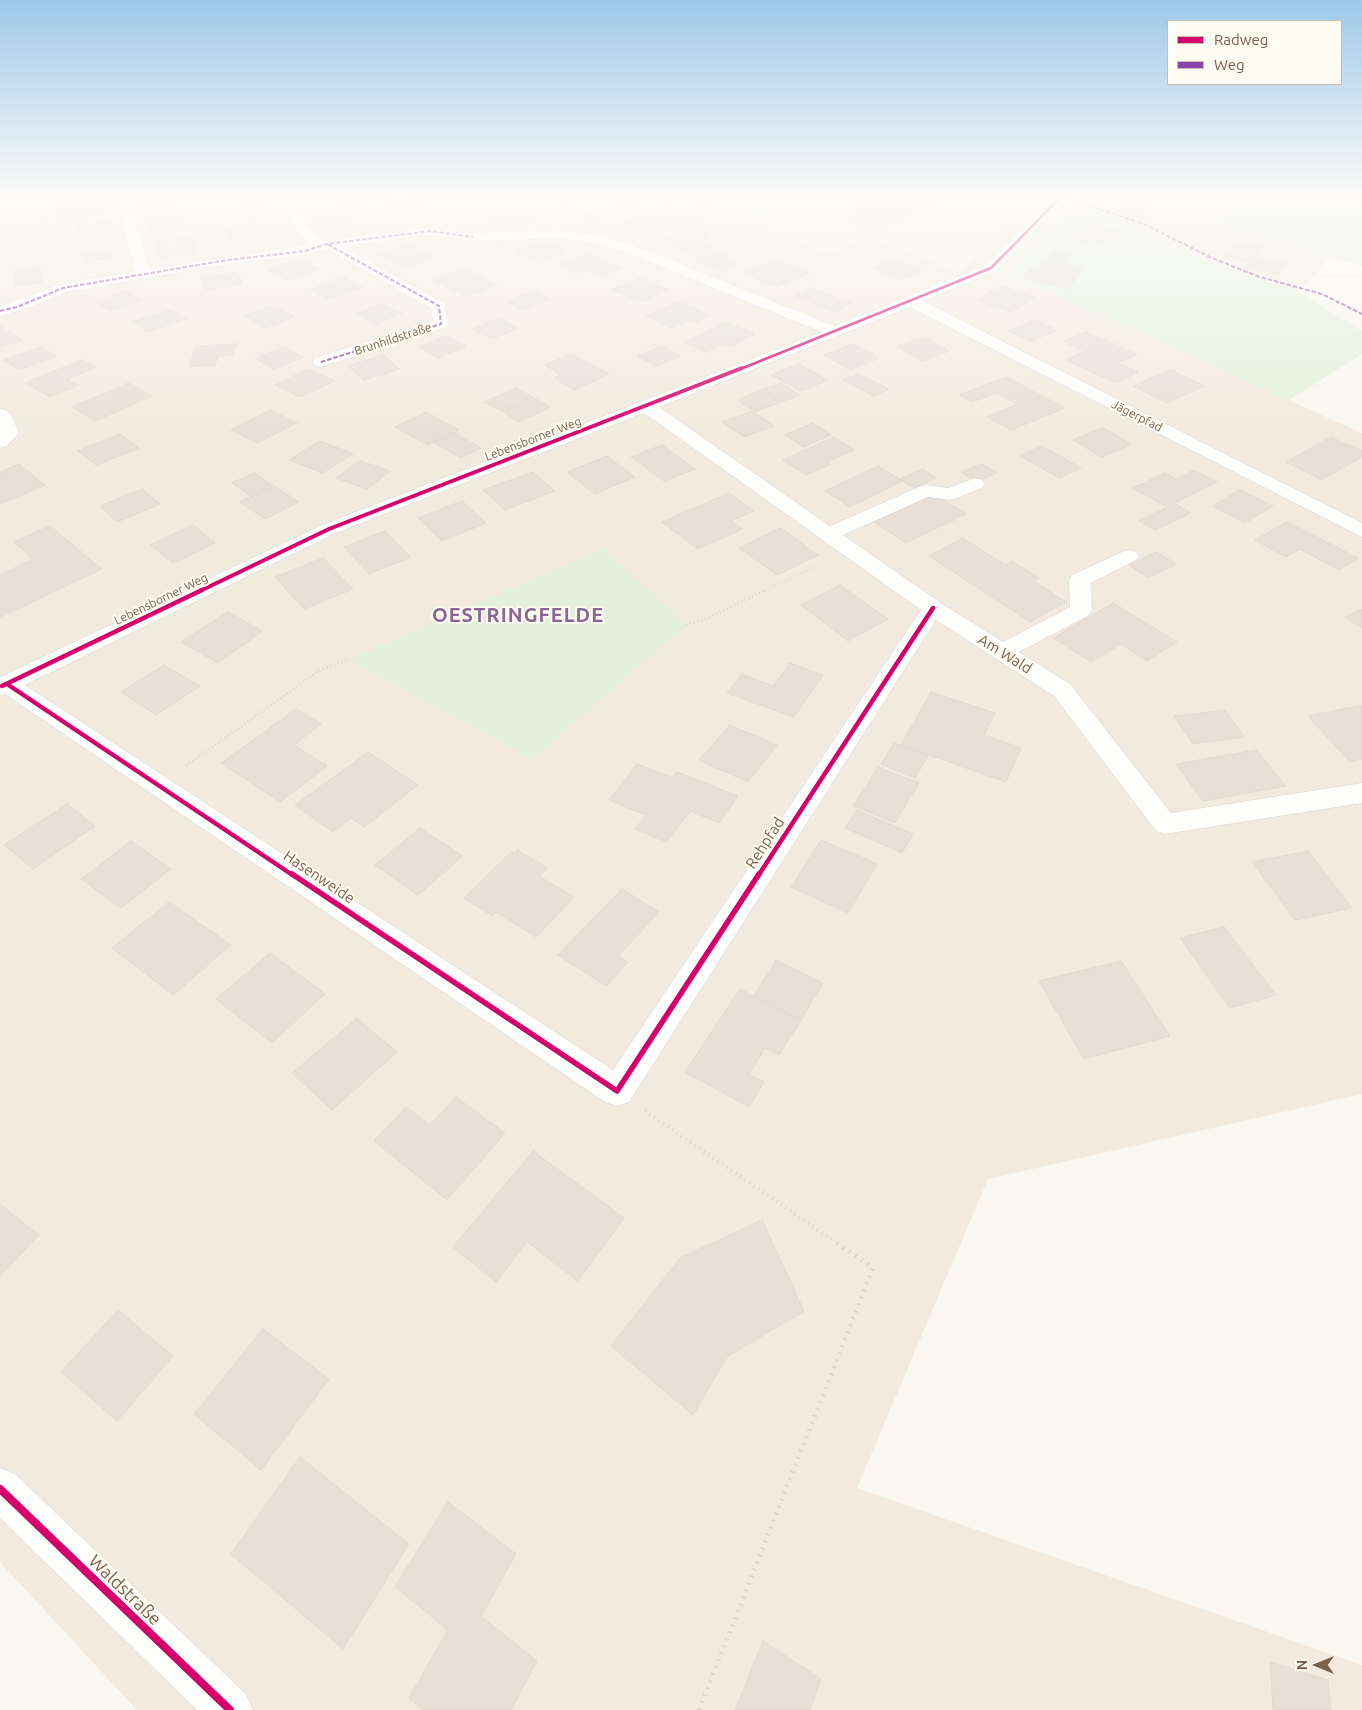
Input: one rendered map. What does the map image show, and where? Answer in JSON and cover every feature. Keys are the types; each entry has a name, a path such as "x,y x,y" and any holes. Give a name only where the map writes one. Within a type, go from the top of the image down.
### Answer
{"street":[{"path":"0,311 18,307 64,288 128,277"},
{"name":"Brunhildstraße","path":"321,362 441,324 439,306 383,277"},
{"path":"699,277 835,332"},
{"name":"Lebensborner Weg","path":"3,686 329,529 835,332 970,277"},
{"name":"Jägerpfad","path":"911,301 1362,531"},
{"name":"Am Wald","path":"646,406 933,608 1062,690 1164,824 1362,793"},
{"path":"0,414 6,420 10,432 0,442"},
{"path":"828,534 926,491 950,494 975,484"},
{"path":"1002,652 1081,610 1080,580 1129,556"},
{"name":"Rehpfad","path":"617,1092 933,608"},
{"name":"Hasenweide","path":"3,686 159,786 617,1092"},
{"name":"Waldstraße","path":"0,1489 230,1710"}],"path":[{"path":"686,625 708,618 850,550"},
{"path":"159,786 320,670 348,660"},
{"path":"617,1092 873,1268 699,1710"}],"shaded area":[{"path":"0,277 1017,277 1362,433 1362,1094 988,1179 857,1488 1362,1665 1362,1710 137,1710 0,1562"},
{"path":"1254,277 1313,277 1299,292"}],"green space":[{"path":"1016,277 1254,277 1299,292 1362,331 1362,354 1289,400"},
{"path":"604,548 686,625 533,759 348,660"}],"building":[{"path":"15,277 41,277 42,282 16,286"},
{"path":"239,277 242,284 206,290 201,278"},
{"path":"282,277 297,277 288,280"},
{"path":"343,277 362,287 328,299 310,290"},
{"path":"442,277 480,277 497,285 466,297 433,280"},
{"path":"754,277 800,277 777,287"},
{"path":"893,277 908,277 900,280"},
{"path":"1024,277 1077,277 1068,289"},
{"path":"639,278 668,290 641,302 612,290"},
{"path":"1001,286 1035,298 1010,312 976,300"},
{"path":"811,288 851,303 835,312 795,296"},
{"path":"126,291 142,300 111,311 95,302"},
{"path":"534,291 549,299 522,310 506,302"},
{"path":"678,302 710,315 695,322 689,320 672,328 646,316"},
{"path":"381,304 402,313 376,324 356,314"},
{"path":"275,305 295,317 265,328 245,315"},
{"path":"171,310 186,319 148,332 133,322"},
{"path":"499,318 519,328 492,339 472,329"},
{"path":"1035,320 1057,330 1030,341 1008,331"},
{"path":"724,322 755,334 731,347 723,343 707,352 684,343"},
{"path":"1,327 22,340 0,347"},
{"path":"1086,332 1137,354 1118,363 1138,372 1116,383 1066,360 1085,351 1063,342"},
{"path":"446,336 466,346 438,358 419,347"},
{"path":"924,337 949,351 922,361 897,346"},
{"path":"237,344 233,355 218,356 215,365 189,367 196,346"},
{"path":"853,344 879,358 850,370 824,355"},
{"path":"662,346 680,356 656,366 637,356"},
{"path":"41,347 56,356 19,370 4,360"},
{"path":"285,347 303,358 273,369 255,358"},
{"path":"571,354 609,374 574,390 554,378 561,375 545,365"},
{"path":"383,355 400,369 364,380 348,366"},
{"path":"82,360 96,367 67,379 79,385 50,397 25,383"},
{"path":"799,364 828,380 801,391 771,375"},
{"path":"309,369 335,381 300,397 275,385"},
{"path":"1171,370 1205,386 1167,403 1133,386"},
{"path":"858,374 889,389 874,396 843,380"},
{"path":"1006,377 1065,408 1011,430 987,417 1017,404 996,393 972,402 959,395"},
{"path":"129,383 152,396 95,421 72,407"},
{"path":"781,383 800,395 781,402 762,390"},
{"path":"516,388 533,397 502,411 484,402"},
{"path":"762,390 781,402 755,412 737,400"},
{"path":"533,397 550,407 519,422 502,411"},
{"path":"270,410 297,423 257,443 231,430"},
{"path":"752,411 774,426 744,437 722,422"},
{"path":"426,412 459,430 427,445 395,427"},
{"path":"813,423 831,435 803,447 785,435"},
{"path":"1103,428 1132,444 1102,457 1073,440"},
{"path":"454,433 481,448 461,458 433,442"},
{"path":"120,434 139,448 96,465 78,451"},
{"path":"834,437 854,450 827,462 831,464 806,475 783,460"},
{"path":"1331,437 1362,451 1362,457 1322,480 1286,462"},
{"path":"320,441 353,454 322,473 289,460"},
{"path":"662,445 695,469 664,481 631,457"},
{"path":"1042,446 1081,468 1059,478 1020,456"},
{"path":"607,456 635,477 595,494 567,472"},
{"path":"360,461 391,471 367,489 336,478"},
{"path":"19,464 45,485 0,504 0,472"},
{"path":"982,464 997,473 976,482 961,472"},
{"path":"878,466 903,481 850,507 825,491"},
{"path":"923,469 936,478 914,488 900,479"},
{"path":"1194,470 1217,482 1174,503 1191,513 1155,530 1139,521 1167,507 1133,488 1165,473 1176,479"},
{"path":"533,472 555,491 505,510 483,490"},
{"path":"254,473 274,486 252,497 232,483"},
{"path":"274,486 299,502 265,519 240,502"},
{"path":"143,489 160,504 117,522 100,506"},
{"path":"1240,490 1273,506 1245,523 1212,506"},
{"path":"729,493 754,511 731,521 743,529 698,549 662,522"},
{"path":"933,494 966,514 906,543 874,522"},
{"path":"462,501 486,523 442,541 418,518"},
{"path":"1287,522 1358,558 1339,570 1300,549 1286,557 1255,540"},
{"path":"193,525 215,543 173,563 150,545"},
{"path":"50,526 102,569 0,617 0,575 33,559 14,542"},
{"path":"781,528 818,555 777,575 739,548"},
{"path":"385,531 411,557 369,574 344,547"},
{"path":"963,538 1005,565 1012,561 1039,578 1034,581 1066,602 1030,622 929,556"},
{"path":"1157,552 1176,564 1148,578 1129,565"},
{"path":"323,558 353,589 304,609 275,577"},
{"path":"840,585 888,619 848,641 801,605"},
{"path":"1113,603 1177,642 1147,661 1121,644 1091,662 1053,638"},
{"path":"1362,609 1362,628 1345,617"},
{"path":"227,612 263,631 218,663 181,642"},
{"path":"790,663 823,675 794,717 727,693 742,674 773,686"},
{"path":"164,665 200,686 156,715 121,692"},
{"path":"931,692 995,713 984,735 1021,748 1006,782 901,745"},
{"path":"1362,705 1362,759 1350,762 1308,716"},
{"path":"296,709 321,724 294,745 327,766 280,802 221,763"},
{"path":"1225,710 1244,737 1193,744 1174,716"},
{"path":"730,725 777,745 748,782 699,760"},
{"path":"894,743 928,756 915,778 881,764"},
{"path":"1256,750 1286,786 1203,801 1176,764"},
{"path":"368,752 418,785 364,827 351,818 333,832 295,805"},
{"path":"637,764 672,778 677,772 738,796 719,823 690,811 667,842 635,829 646,815 609,800"},
{"path":"878,767 919,783 895,823 853,806"},
{"path":"67,804 95,826 33,869 4,845"},
{"path":"857,810 913,834 902,853 845,828"},
{"path":"420,828 463,856 418,895 375,865"},
{"path":"821,840 877,864 848,913 791,887"},
{"path":"131,841 171,869 121,908 81,879"},
{"path":"517,850 548,868 539,876 574,897 536,937 496,912 492,916 464,898 512,851 514,853"},
{"path":"1308,851 1352,908 1295,920 1252,862"},
{"path":"622,889 659,912 618,956 628,962 606,986 558,955"},
{"path":"169,902 231,945 173,995 112,948"},
{"path":"1224,927 1276,995 1230,1008 1180,938"},
{"path":"270,953 325,994 272,1043 216,999"},
{"path":"776,960 823,983 801,1020 754,996"},
{"path":"1121,961 1170,1036 1084,1059 1039,981"},
{"path":"740,989 801,1020 779,1055 765,1048 749,1074 764,1082 749,1107 685,1072"},
{"path":"357,1018 397,1052 332,1110 292,1073"},
{"path":"456,1097 505,1133 447,1200 374,1141 406,1107 430,1125"},
{"path":"533,1151 624,1218 578,1281 527,1242 496,1282 453,1247"},
{"path":"0,1204 39,1235 0,1276"},
{"path":"762,1220 804,1311 727,1357 693,1415 611,1346 680,1258"},
{"path":"118,1310 173,1356 117,1421 61,1372"},
{"path":"263,1329 329,1379 261,1470 194,1414"},
{"path":"300,1457 409,1544 343,1649 231,1554"},
{"path":"448,1502 516,1554 481,1616 537,1661 511,1710 424,1710 409,1698 448,1630 395,1587"},
{"path":"763,1641 821,1679 810,1710 735,1710"},
{"path":"1270,1662 1328,1680 1331,1710 1273,1710"}],"marked path":[{"path":"0,311 17,307 63,288 129,277"},
{"path":"321,362 441,324 439,306 386,277"},
{"path":"1259,277 1322,294 1362,314"}],"cycle path":[{"path":"2,686 329,529 835,332 970,277"},
{"path":"7,684 617,1091 933,608"},
{"path":"0,1489 230,1710"}],"district":[{"name":"OESTRINGFELDE","path":"518,615"}]}
